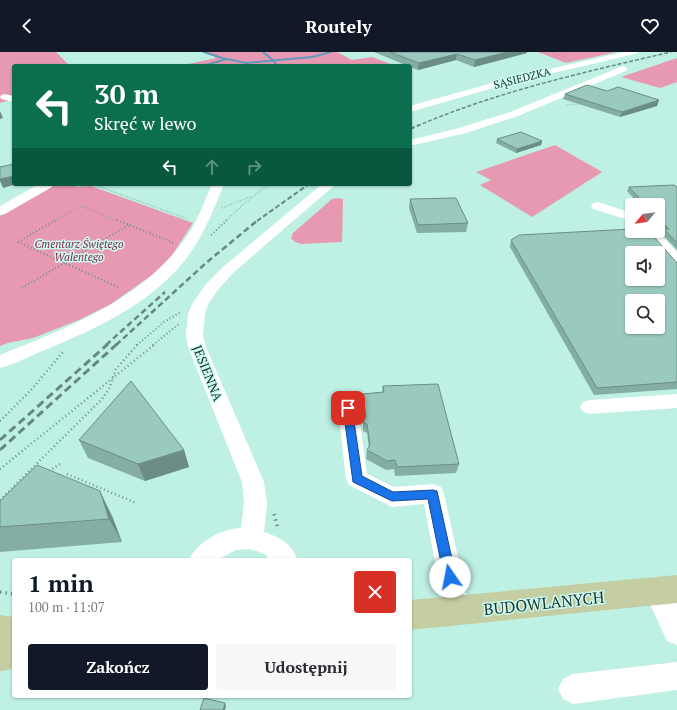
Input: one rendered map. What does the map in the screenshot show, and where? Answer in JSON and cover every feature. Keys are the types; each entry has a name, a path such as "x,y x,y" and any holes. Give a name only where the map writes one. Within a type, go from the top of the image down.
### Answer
{"main road":[{"name":"BUDOWLANYCH","path":"412,615 667,590"},
{"path":"0,631 12,632"},
{"path":"0,655 12,652"}],"street":[{"name":"SĄSIEDZKA","path":"412,107 509,81 635,52"},
{"path":"412,143 462,131 514,114 623,69"},
{"path":"0,211 44,186"},
{"path":"0,362 108,315 144,291 168,272 191,242 205,215 217,186"},
{"name":"JESIENNA","path":"250,538 256,512 254,488 197,347 194,332 194,320 204,295 228,270 325,186"},
{"path":"598,206 625,215"},
{"path":"656,238 677,261"},
{"path":"590,407 677,400"},
{"path":"348,408 357,479 392,497 433,494 457,611"},
{"path":"203,558 208,552 233,539 250,538 273,546 284,558"},
{"path":"667,590 677,631"},
{"path":"573,689 677,676"}],"path":[{"path":"97,186 190,220 225,208 256,194"},
{"path":"120,288 18,242 81,206 130,225 191,242 211,235 266,186"},
{"path":"22,288 130,225"},
{"path":"0,500 102,400 109,389 120,363 132,350 167,320 184,310 198,308"},
{"path":"0,469 183,320"},
{"path":"0,421 49,369 73,338 78,329"},
{"path":"46,474 60,464"},
{"path":"67,474 136,502"},
{"path":"0,592 12,594"}],"green space":[{"path":"0,52 56,52 68,64 12,64 12,100 0,103"},
{"path":"202,52 337,52 352,60 372,57 391,64 188,64 216,58"},
{"path":"538,52 617,52 566,63"},
{"path":"677,58 677,82 660,88 621,77"},
{"path":"555,145 602,172 532,217 480,185 491,180 476,172"},
{"name":"Cmentarz Świętego Walentego","path":"52,186 91,186 193,223 165,266 111,304 79,320 33,338 0,346 0,216"},
{"path":"332,199 343,199 342,242 301,244 295,242 291,238 293,233"}],"building":[{"path":"390,52 508,52 475,60 457,54 419,63"},
{"path":"587,85 607,91 618,87 659,100 622,112 565,94"},
{"path":"521,132 542,141 517,149 497,139"},
{"path":"12,164 12,176 0,179 0,167"},
{"path":"674,185 677,187 677,243 665,230 669,229 665,225 665,198 639,198 629,187"},
{"path":"456,198 468,223 418,225 410,199"},
{"path":"625,229 625,238 655,238 662,246 625,246 625,286 665,286 665,249 677,263 677,382 597,388 511,240 519,235"},
{"path":"131,381 184,450 138,464 79,440"},
{"path":"438,384 459,464 397,467 395,460 387,461 367,450 370,445 367,424 363,422 366,417 363,394 384,392 383,386"},
{"path":"37,465 100,491 109,519 0,527 0,501"},
{"path":"204,698 225,703 223,710 200,710"}],"waterway":[{"path":"204,52 225,59"},
{"path":"263,52 273,61"},
{"path":"273,61 312,57 331,52"},
{"path":"209,64 227,59 246,63 273,61"},
{"path":"273,61 276,64"}],"railway":[{"path":"417,126 479,102 511,92 542,83 671,52"},
{"path":"412,128 419,125"},
{"path":"257,221 306,186"},
{"path":"116,345 206,263 258,220"},
{"path":"106,345 165,292"},
{"path":"0,440 108,344"},
{"path":"0,450 117,344"}],"route":[{"path":"348,408 357,479 392,497 433,494 450,577"}]}
